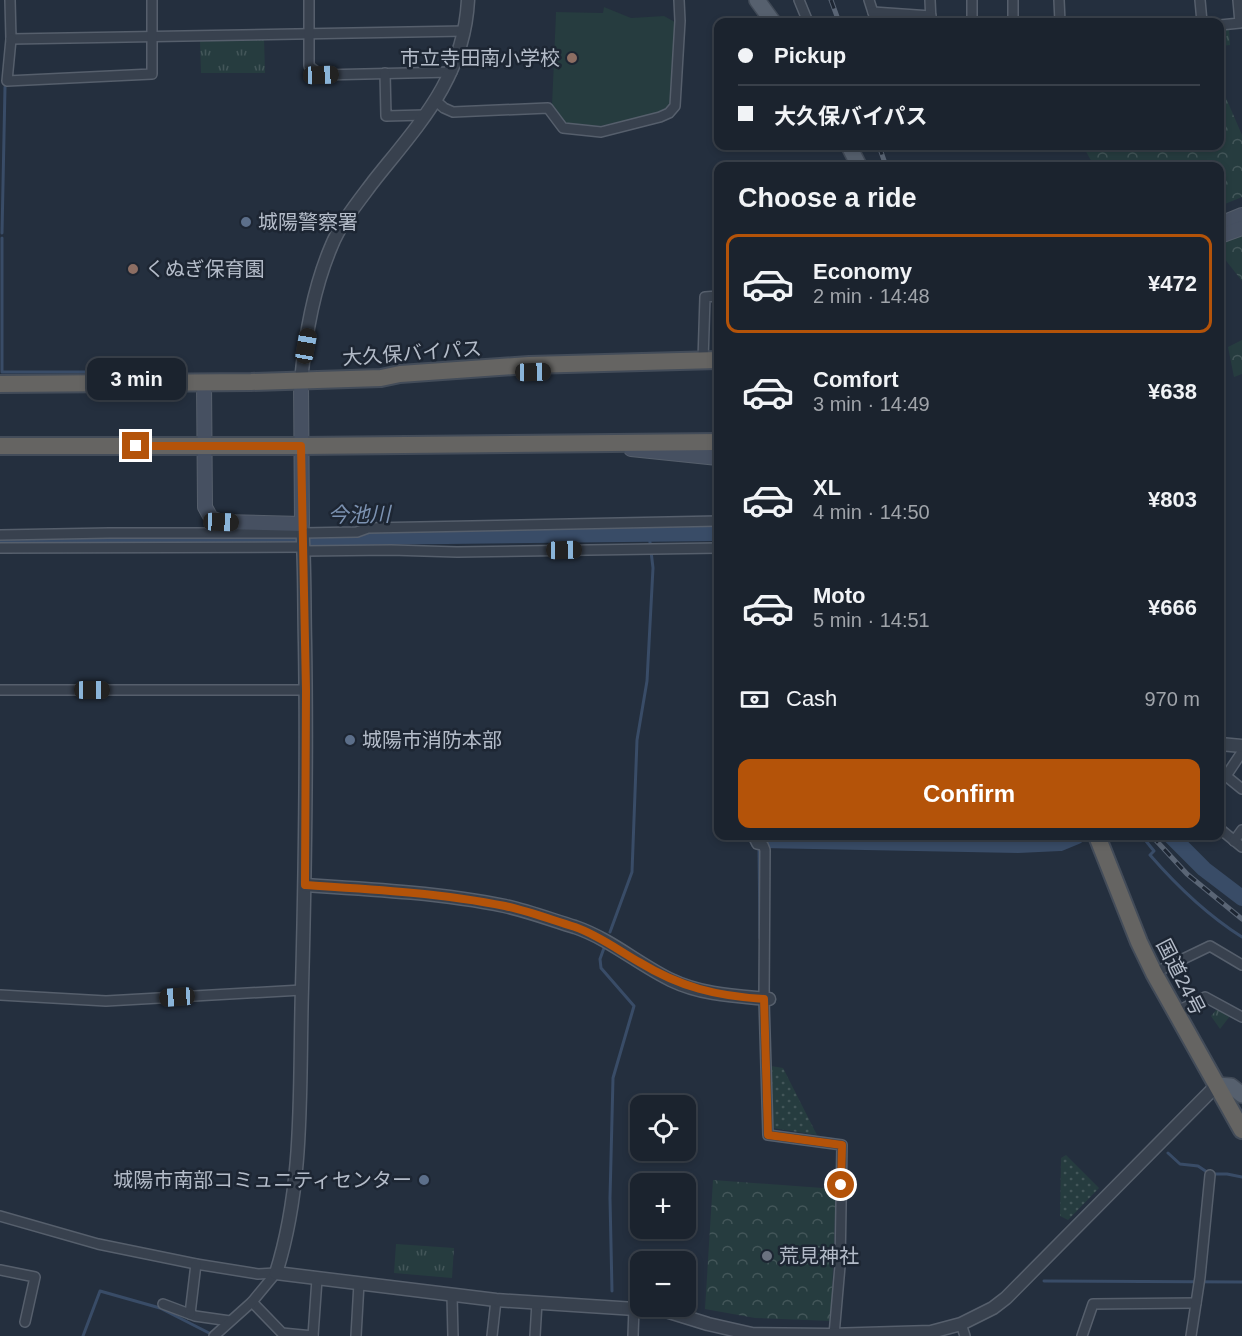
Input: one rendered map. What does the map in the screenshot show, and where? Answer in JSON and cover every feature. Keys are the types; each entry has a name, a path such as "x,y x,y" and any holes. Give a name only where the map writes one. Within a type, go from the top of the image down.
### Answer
{"highway":[{"name":"大久保バイパス","path":"0,384 301,381 381,378 400,374 529,365 713,363"},
{"path":"0,446 714,442"},
{"name":"国道24号","path":"1099,840 1139,942 1154,973 1174,1013 1242,1131"}],"main road":[{"path":"757,0 770,18"},
{"path":"1224,223 1241,219"},
{"path":"1224,233 1241,219"},
{"path":"204,382 205,507 211,518 303,540 301,381"},
{"path":"580,443 714,458"},
{"path":"1217,1085 1231,1086 1242,1095"}],"street":[{"path":"10,0 11,39 7,81 152,74 152,0"},
{"path":"309,0 309,66 321,75 452,72"},
{"path":"301,381 313,304 331,247 359,201 436,101 452,72 465,31 468,0"},
{"path":"436,101 453,112 548,108 563,128 601,132 660,117 669,113 675,106 679,0"},
{"path":"799,0 806,18"},
{"path":"869,0 875,18"},
{"path":"930,0 931,18"},
{"path":"972,0 972,18"},
{"path":"1013,0 1013,18"},
{"path":"1059,0 1060,18"},
{"path":"1200,0 1202,18"},
{"path":"1224,25 1240,23 1238,0"},
{"path":"873,12 923,18"},
{"path":"11,39 465,31"},
{"path":"385,73 386,116 425,115"},
{"path":"713,363 705,297 714,296"},
{"path":"0,548 303,540 357,532 368,528 714,521"},
{"path":"0,535 109,533 303,540 391,550 457,552 714,548"},
{"path":"214,1336 252,1302 276,1273 282,1256 296,1169 305,885 306,690 303,540"},
{"path":"0,690 306,690"},
{"path":"1224,744 1242,746"},
{"path":"1242,752 1226,776 1242,789"},
{"path":"1224,832 1238,844 1242,830"},
{"path":"758,841 765,850 768,1135 842,1145 840,1266 834,1335"},
{"path":"305,885 453,898 506,907 578,928 613,945 673,981 710,993 767,999"},
{"path":"1154,973 1210,946 1242,965"},
{"path":"0,995 106,1001 302,990"},
{"path":"1174,1013 1205,997 1242,1017"},
{"path":"685,1317 762,1335 963,1330 1006,1298 1217,1085"},
{"path":"1191,1336 1200,1277 1210,1175"},
{"path":"0,1216 98,1244 258,1274 276,1273 496,1300 630,1308"},
{"path":"190,1314 196,1264"},
{"path":"0,1270 35,1277 25,1322"},
{"path":"252,1302 273,1331 313,1336 317,1279"},
{"path":"356,1336 359,1283"},
{"path":"452,1295 453,1336"},
{"path":"492,1336 496,1300"},
{"path":"535,1336 537,1302"},
{"path":"1082,1336 1093,1304 1196,1303"},
{"path":"163,1304 190,1314 230,1321"},
{"path":"633,1336 634,1317"}],"green space":[{"path":"604,7 631,18 664,16 675,22 670,106 660,113 600,126 564,123 552,105 556,12 603,13"},
{"path":"1224,29 1229,29 1230,45 1224,46"},
{"path":"264,38 265,73 201,73 200,40"},
{"path":"1224,93 1242,135 1242,197 1224,204 1224,162 1092,162 1085,150 1224,150"},
{"path":"1242,228 1242,281 1224,258 1224,234"},
{"path":"1242,340 1242,374 1234,377 1228,347"},
{"path":"1218,1008 1230,1016 1220,1029 1211,1016"},
{"path":"771,1066 783,1068 817,1135 772,1128"},
{"path":"1066,1155 1099,1188 1068,1220 1060,1216 1061,1158"},
{"path":"713,1180 836,1189 831,1321 755,1318 705,1309"},
{"path":"396,1244 454,1248 452,1278 394,1273"}],"waterway":[{"path":"2,233 5,87"},
{"path":"2,238 2,372 98,372"},
{"name":"今池川","path":"0,541 714,533"},
{"path":"610,932 632,872 637,740 647,681 653,568 649,534"},
{"path":"759,840 1018,845 1060,843 1067,840"},
{"path":"1145,840 1154,851 1150,855 1171,878 1205,910 1242,937"},
{"path":"1175,840 1204,869 1242,898"},
{"path":"759,846 760,938"},
{"path":"604,948 600,959 601,968 634,1006 613,1078 610,1198 612,1291"},
{"path":"1168,1153 1180,1164 1198,1166 1210,1174 1242,1177"},
{"path":"1044,1281 1242,1282"},
{"path":"83,1336 100,1291 160,1308 211,1334"}],"railway":[{"path":"831,0 838,18"},
{"path":"880,150 885,162"},
{"path":"1156,840 1187,874 1242,919"}],"place":[{"name":"市立寺田南小学校","path":"572,58"},
{"name":"城陽警察署","path":"246,222"},
{"name":"くぬぎ保育園","path":"133,269"},
{"name":"城陽市消防本部","path":"350,740"},
{"name":"城陽市南部コミュニティセンター","path":"424,1180"},
{"name":"荒見神社","path":"767,1256"}],"route":[{"path":"136,446 301,446 306,690 305,885 453,898 506,907 578,928 613,945 673,981 710,993 764,999 768,1135 842,1145 841,1185"}]}
